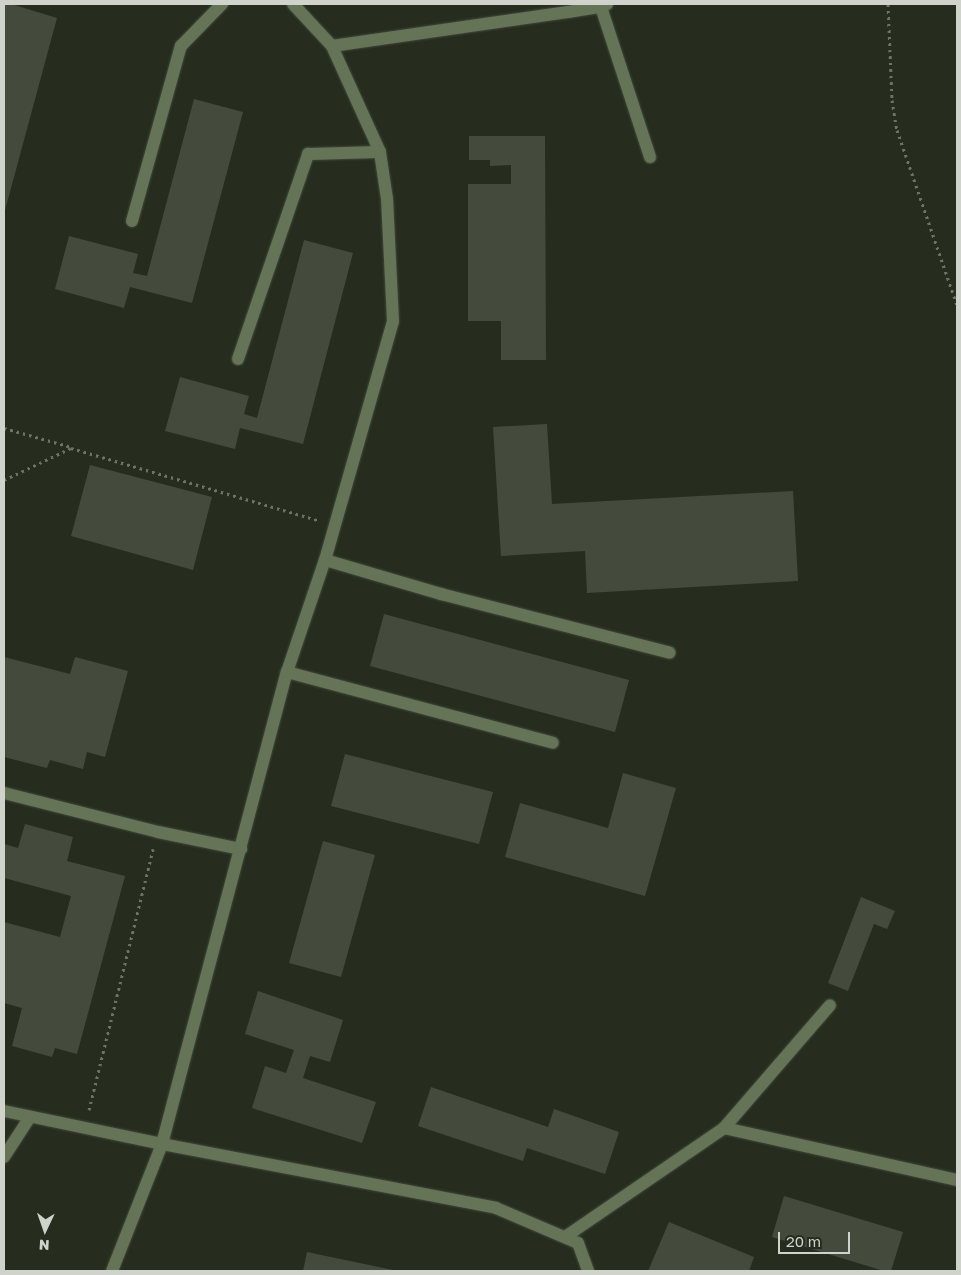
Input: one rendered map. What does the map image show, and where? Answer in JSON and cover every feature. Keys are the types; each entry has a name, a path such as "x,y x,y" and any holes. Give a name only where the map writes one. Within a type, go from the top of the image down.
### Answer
{"lane":[{"path":"132,221 181,46 222,4"},
{"path":"112,1271 162,1144 287,672 325,560 393,321 387,199 380,152 332,46 293,4"},
{"path":"558,4 568,12"},
{"path":"332,46 568,12 604,5 650,157"},
{"path":"238,359 308,154 380,152"},
{"path":"325,560 440,594 670,654"},
{"path":"287,672 553,743"},
{"path":"4,793 158,832 241,849"},
{"path":"565,1237 724,1128 830,1005"},
{"path":"4,1111 162,1144 496,1208 578,1243 588,1271"},
{"path":"4,1157 30,1117"},
{"path":"724,1128 957,1180"}],"path":[{"path":"888,4 892,100 897,130 957,305"},
{"path":"4,428 335,525"},
{"path":"4,480 71,448"},
{"path":"84,1128 158,832"}],"building":[{"path":"4,4 11,4 57,18 4,214"},
{"path":"194,99 243,112 192,303 130,287 124,308 55,289 69,236 138,254 133,273 147,276"},
{"path":"469,136 545,136 546,360 501,360 501,321 468,321 468,184 511,184 511,165 490,166 490,160 469,160"},
{"path":"304,240 353,253 303,444 240,428 235,449 165,431 180,377 249,396 244,414 257,418"},
{"path":"547,424 552,504 793,491 798,581 587,593 585,551 501,556 493,427"},
{"path":"90,465 212,497 193,570 71,536"},
{"path":"384,614 629,680 615,732 370,666"},
{"path":"4,657 70,674 75,657 128,671 105,757 87,752 83,769 50,760 47,768 4,757"},
{"path":"345,754 493,792 479,844 331,806"},
{"path":"623,773 676,788 645,896 505,857 520,803 608,828"},
{"path":"25,824 73,837 67,861 125,876 77,1054 55,1048 52,1057 12,1046 22,1008 4,1003 4,922 60,937 71,896 4,878 4,844 18,848"},
{"path":"323,841 375,855 341,977 289,963"},
{"path":"861,897 895,911 887,929 874,924 848,991 828,983"},
{"path":"258,991 343,1020 330,1062 310,1056 303,1078 376,1102 362,1143 252,1108 265,1066 286,1073 294,1050 245,1034"},
{"path":"431,1087 548,1127 554,1109 619,1132 605,1174 527,1148 523,1161 418,1126"},
{"path":"784,1196 903,1232 891,1271 884,1271 772,1237"},
{"path":"669,1222 754,1257 749,1271 648,1271"},
{"path":"307,1252 393,1270 393,1271 303,1271"}]}
